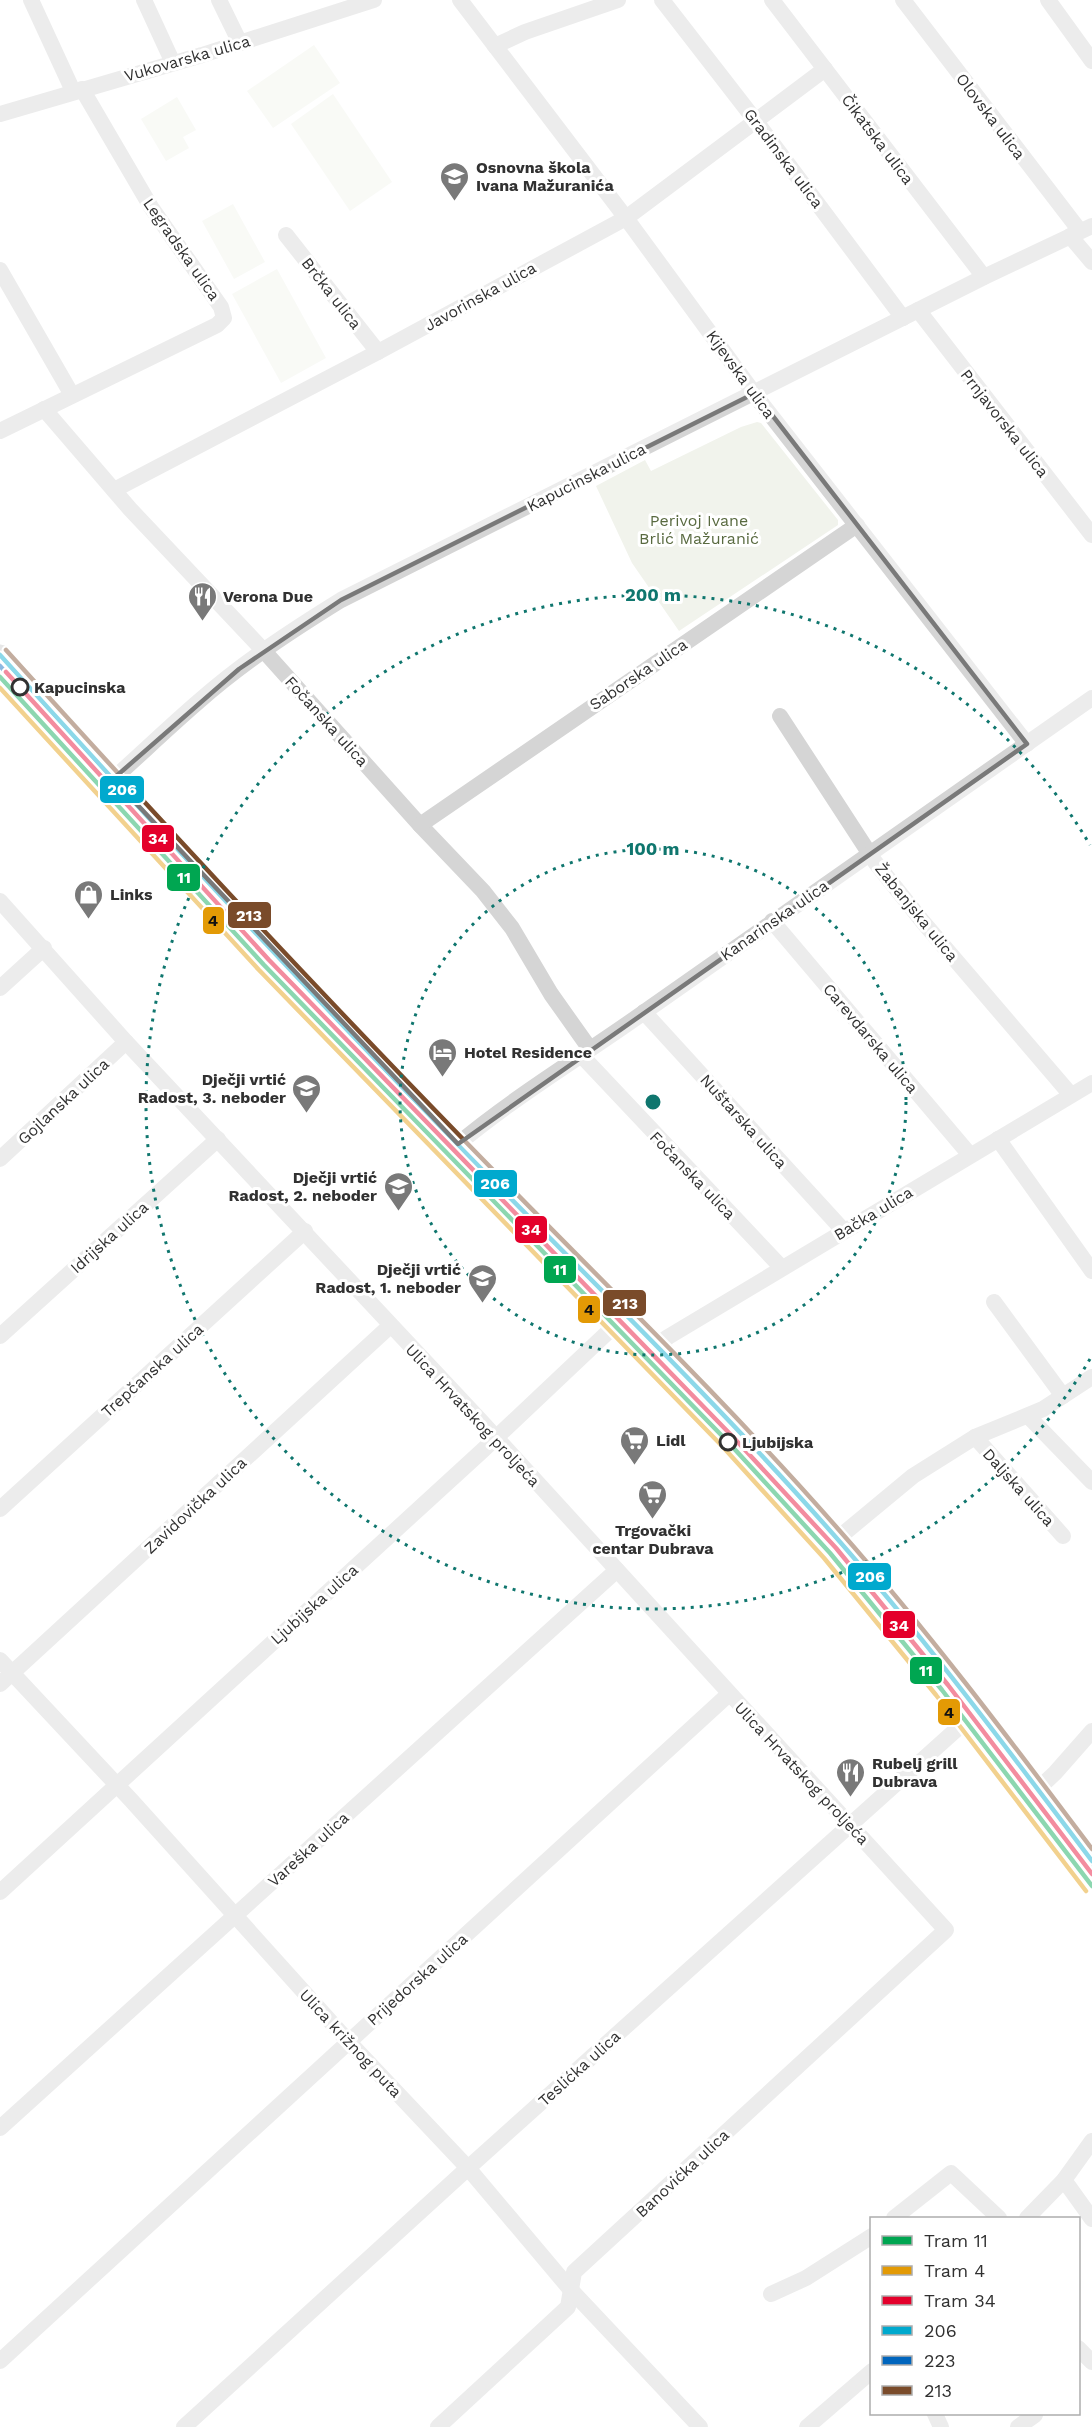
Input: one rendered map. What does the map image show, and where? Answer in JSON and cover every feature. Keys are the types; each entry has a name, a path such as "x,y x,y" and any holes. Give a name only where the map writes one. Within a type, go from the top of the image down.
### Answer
{"main road":[{"path":"0,655 238,916 656,1346 837,1539 977,1711 1092,1861"}],"street":[{"path":"31,0 77,90"},
{"path":"144,0 173,63"},
{"path":"219,0 240,43"},
{"name":"Vukovarska ulica","path":"0,114 240,43 329,7 374,0"},
{"name":"Kijevska ulica","path":"459,0 626,218 754,393 1027,744"},
{"path":"495,46 525,32 618,0"},
{"name":"Gradinska ulica","path":"662,0 903,318"},
{"name":"Čikatska ulica","path":"772,0 984,277"},
{"name":"Olovska ulica","path":"903,0 1081,231 1092,262"},
{"path":"1048,0 1092,62"},
{"name":"Javorinska ulica","path":"114,490 378,352 626,218 825,69"},
{"name":"Legradska ulica","path":"0,431 217,325 224,318 221,307 151,207 77,90"},
{"name":"Kapucinska ulica","path":"113,779 199,701 264,651 312,618 384,577 984,277 1081,231"},
{"name":"Brčka ulica","path":"286,235 378,352"},
{"path":"0,270 72,395"},
{"name":"Prnjavorska ulica","path":"918,310 1092,535"},
{"name":"Fočanska ulica","path":"44,409 114,490 483,891 512,928 585,1052 782,1268"},
{"name":"Saborska ulica","path":"420,825 857,525"},
{"name":"Kanarinska ulica","path":"458,1144 497,1112 644,1012 1092,698"},
{"name":"Žabanjska ulica","path":"780,716 869,853 923,922 1071,1095"},
{"name":"Ulica Hrvatskog proljeća","path":"0,901 126,1042 305,1231 946,1930"},
{"name":"Carevdarska ulica","path":"772,921 970,1155"},
{"path":"0,988 44,948"},
{"name":"Nuštarska ulica","path":"644,1012 843,1230"},
{"name":"Gojlanska ulica","path":"0,1159 126,1042"},
{"name":"Bačka ulica","path":"656,1346 843,1230 1092,1083"},
{"name":"Idrijska ulica","path":"0,1336 218,1138"},
{"path":"998,1139 1092,1271"},
{"name":"Trepčanska ulica","path":"0,1509 305,1231"},
{"path":"994,1302 1063,1396"},
{"name":"Ljubijska ulica","path":"0,1892 626,1316"},
{"name":"Zavidovička ulica","path":"6,1679 390,1326"},
{"path":"837,1539 913,1476 975,1437 1028,1416 1092,1377"},
{"path":"1028,1416 1092,1482"},
{"name":"Daljska ulica","path":"975,1437 1063,1536"},
{"name":"Vareška ulica","path":"0,2128 616,1570"},
{"name":"Ulica križnog puta","path":"0,1660 6,1679 116,1785 235,1914 348,2041 468,2168 570,2289 690,2423"},
{"name":"Prijedorska ulica","path":"0,2361 729,1694"},
{"name":"Teslićka ulica","path":"184,2427 468,2168 977,1711"},
{"path":"1038,1789 1092,1731"},
{"name":"Banovićka ulica","path":"438,2427 568,2307 573,2272 946,1930"},
{"path":"1028,2217 1064,2180 1092,2141"},
{"path":"895,2217 951,2173 998,2217"},
{"path":"1064,2180 1092,2219"},
{"path":"771,2294 806,2278 870,2237"},
{"path":"1080,2350 1092,2362"},
{"path":"807,2427 870,2373"},
{"path":"1018,2427 1035,2415"}],"highlighted area":[{"path":"755,393 1027,744 458,1144 113,779 239,669 341,600"}],"green space":[{"path":"314,45 340,83 273,128 247,91"},
{"path":"333,94 392,182 350,211 291,124"},
{"path":"177,97 196,130 183,137 189,148 166,161 141,119"},
{"path":"233,204 265,262 234,279 202,221"},
{"path":"277,269 326,358 281,383 232,294"},
{"name":"Perivoj Ivane Brlić Mažuranić","path":"761,423 838,520 838,525 679,631 632,563 596,486 645,460 651,471 741,427"}],"tram line":[{"name":"34","path":"6,672 269,960 733,1437 836,1548 948,1685 1092,1874"},
{"name":"11","path":"0,677 264,965 728,1442 830,1553 942,1690 1092,1886"},
{"name":"4","path":"0,688 259,970 723,1447 824,1558 936,1695 1086,1891"}],"transit line":[{"name":"213","path":"6,650 345,1017 794,1479 937,1647 1092,1849"},
{"name":"206","path":"0,655 342,1024 788,1484 867,1573 933,1654 1092,1861"},
{"name":"223","path":"0,666 336,1029 783,1489 862,1579 928,1660 1086,1866"}],"place":[{"name":"Osnovna škola Ivana Mažuranića","path":"455,202"},
{"name":"Verona Due","path":"202,622"},
{"name":"Kapucinska","path":"20,687"},
{"name":"Links","path":"89,920"},
{"name":"Hotel Residence","path":"443,1078"},
{"name":"Dječji vrtić Radost, 3. neboder","path":"307,1114"},
{"name":"Dječji vrtić Radost, 2. neboder","path":"398,1212"},
{"name":"Dječji vrtić Radost, 1. neboder","path":"482,1304"},
{"name":"Ljubijska","path":"728,1442"},
{"name":"Lidl","path":"635,1466"},
{"name":"Trgovački centar Dubrava","path":"653,1520"},
{"name":"Rubelj grill Dubrava","path":"851,1798"}]}
